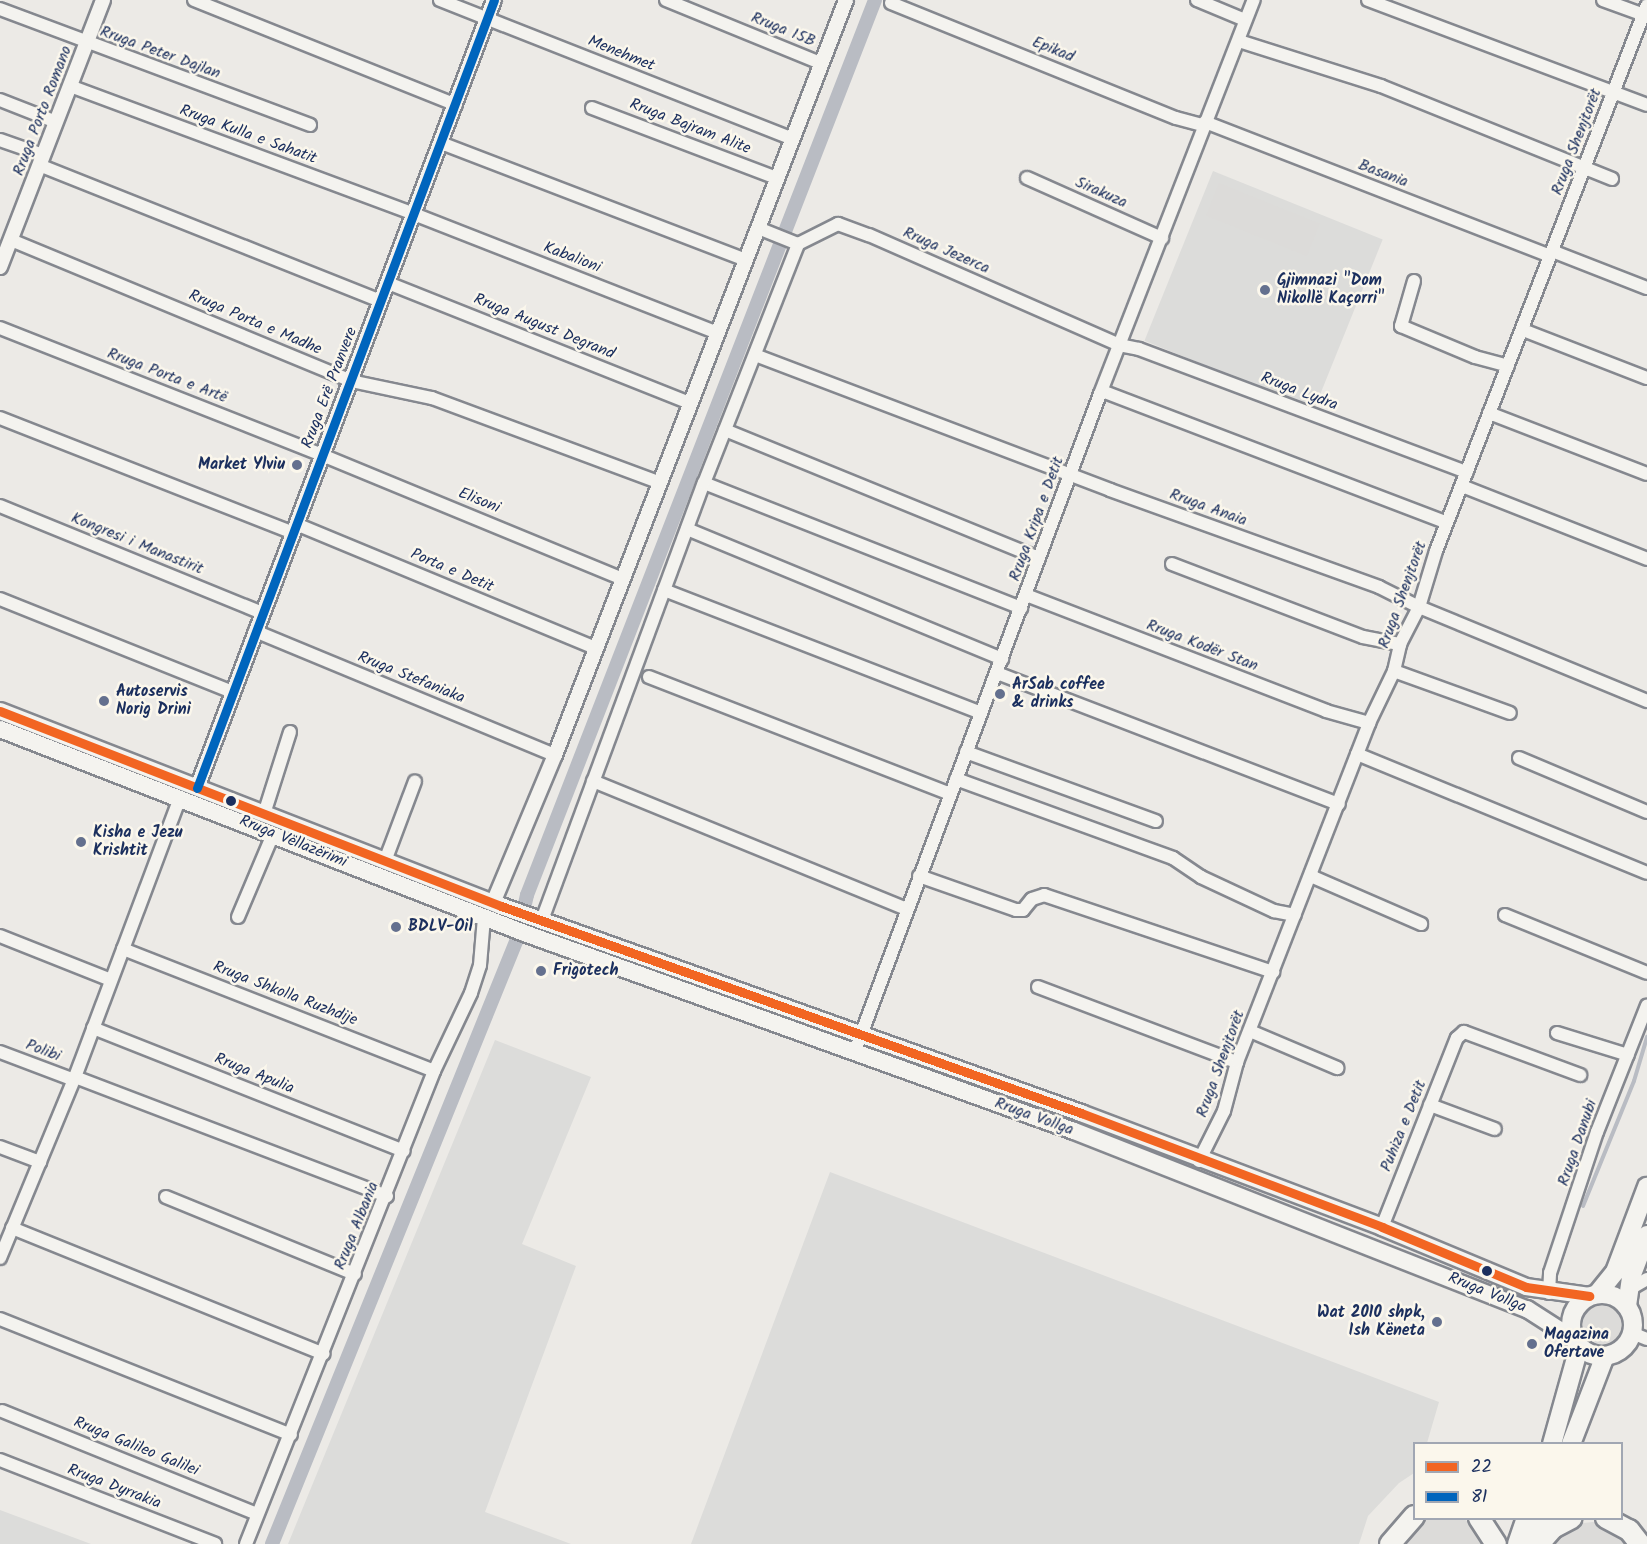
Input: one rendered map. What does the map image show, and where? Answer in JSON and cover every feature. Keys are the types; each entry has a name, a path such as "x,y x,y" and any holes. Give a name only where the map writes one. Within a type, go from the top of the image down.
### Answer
{"highway":[{"path":"1390,1544 1413,1517"},
{"path":"1480,1520 1496,1544"},
{"path":"1539,1544 1553,1528 1568,1520"},
{"path":"1611,1520 1640,1544"}],"main road":[{"name":"Rruga Vëllazërimi","path":"0,711 385,861 493,911"},
{"name":"Rruga Vëllazërimi","path":"0,729 273,834 493,911"},
{"name":"Rruga Vollga","path":"493,911 539,919 860,1035 1382,1227 1549,1293 1594,1295"},
{"name":"Rruga Vollga","path":"493,911 527,934 1074,1131 1516,1305 1576,1343"},
{"path":"1552,1442 1576,1343 1571,1316 1578,1304 1594,1295 1615,1272 1647,1187"},
{"path":"1576,1343 1591,1354 1605,1356 1622,1349 1640,1336 1628,1298 1647,1235"},
{"path":"1594,1295 1628,1298"},
{"path":"1574,1439 1605,1356"},
{"path":"1517,1544 1525,1520"},
{"path":"1533,1544 1542,1520"}],"street":[{"name":"Rruga Porto Romano","path":"0,267 8,236 41,160 103,0"},
{"path":"194,0 456,105"},
{"name":"Menehmet","path":"440,0 791,138"},
{"name":"Rruga Erë Pranvere","path":"197,788 494,0"},
{"name":"Rruga 15B","path":"666,0 820,63"},
{"path":"493,911 846,0"},
{"path":"1197,0 1245,20"},
{"name":"Rruga Kripa e Detit","path":"855,1051 1119,345 1254,0"},
{"path":"1368,0 1647,105"},
{"path":"1603,0 1646,12"},
{"name":"Epikad","path":"891,3 1176,118 1204,123"},
{"name":"Rruga Peter Dajlan","path":"0,9 86,44 310,125"},
{"name":"Rruga Shenjtorët","path":"1199,1161 1224,1111 1237,1062 1369,723 1394,671 1400,644 1419,607 1447,524 1646,12"},
{"path":"1239,41 1381,86 1612,179"},
{"name":"Rruga Kulla e Sahatit","path":"70,87 414,214"},
{"path":"0,100 56,122"},
{"name":"Rruga Bajram Alite","path":"592,108 776,178"},
{"name":"Basania","path":"1204,123 1647,288"},
{"path":"0,140 41,160 381,301"},
{"path":"441,143 746,260"},
{"name":"Sirakuza","path":"1027,178 1162,238"},
{"name":"Kabalioni","path":"414,214 718,333"},
{"name":"Rruga Jezerca","path":"795,243 838,224 1119,345"},
{"path":"539,919 704,483 755,355 795,243 758,228"},
{"name":"Rruga Porta e Madhe","path":"8,236 351,381 432,398 660,483"},
{"path":"1414,281 1401,326 1475,357 1508,366"},
{"name":"Rruga August Degrand","path":"388,283 689,403"},
{"name":"Rruga Porta e Artë","path":"0,328 322,454"},
{"path":"1523,330 1647,378"},
{"name":"Rruga Lydra","path":"1119,345 1139,349 1467,472"},
{"name":"Rruga Anaia","path":"755,355 1071,475 1379,587 1419,607 1647,700"},
{"path":"1102,391 1447,524"},
{"path":"1490,413 1647,474"},
{"path":"0,418 295,528"},
{"path":"725,430 1039,558"},
{"name":"Elisoni","path":"322,454 623,579"},
{"path":"704,483 1021,608"},
{"path":"1462,486 1647,559"},
{"name":"Kongresi i Manastirit","path":"0,506 262,613"},
{"name":"Porta e Detit","path":"295,528 596,648"},
{"path":"687,529 1002,659"},
{"path":"1172,564 1363,636 1400,644"},
{"path":"664,590 981,712"},
{"name":"Rruga Kodër Stan","path":"1026,595 1326,711 1369,723"},
{"path":"0,598 232,692"},
{"name":"Rruga Stefaniaka","path":"255,631 555,755"},
{"path":"1394,671 1510,713"},
{"path":"997,673 1339,804"},
{"path":"649,677 950,794"},
{"path":"264,814 290,732"},
{"path":"966,752 1156,821"},
{"path":"1357,754 1647,873"},
{"path":"1519,758 1647,812"},
{"path":"956,779 1173,858 1201,877 1274,911 1294,915"},
{"path":"385,861 415,781"},
{"path":"593,781 907,909"},
{"path":"0,1258 74,1079 180,797"},
{"path":"238,917 273,834"},
{"path":"1311,873 1421,924"},
{"path":"920,876 1016,910 1023,910 1036,896 1044,895 1273,972"},
{"name":"Rruga Albania","path":"246,1544 387,1196 434,1071 471,993 493,911"},
{"path":"1505,915 1647,973"},
{"path":"0,936 111,980"},
{"name":"Rruga Shkolla Ruzhdije","path":"123,949 434,1071"},
{"path":"1038,987 1237,1062"},
{"name":"Rruga Danubi","path":"1549,1293 1550,1273 1597,1132 1647,1006"},
{"name":"Rruga Apulia","path":"93,1028 404,1151"},
{"path":"1250,1031 1337,1068"},
{"name":"Puhiza e Detit","path":"1382,1227 1457,1038 1469,1032 1580,1075"},
{"path":"1557,1033 1628,1055"},
{"name":"Polibi","path":"0,1052 387,1196"},
{"path":"1430,1105 1495,1129"},
{"path":"0,1147 40,1162"},
{"path":"166,1197 355,1274"},
{"path":"12,1228 324,1354"},
{"path":"1628,1298 1647,1279"},
{"path":"0,1319 291,1435"},
{"name":"Rruga Galileo Galilei","path":"2,1411 257,1514"},
{"name":"Rruga Dyrrakia","path":"0,1460 215,1544"}],"shaded area":[{"name":"Gjimnazi \"Dom Nikollë Kaçorri\"","path":"1213,171 1383,240 1314,409 1144,341"},
{"path":"1219,183 1320,224 1307,256 1206,215"},
{"path":"495,1040 591,1077 522,1244 576,1266 485,1512 571,1544 288,1544"},
{"path":"830,1172 1439,1402 1427,1442 1413,1442 1413,1474 1399,1483 1368,1516 1359,1544 691,1544"},
{"path":"1602,1303 1618,1309 1624,1325 1618,1341 1602,1347 1586,1341 1580,1325 1586,1309"},
{"path":"0,1510 91,1544 0,1544"},
{"path":"1419,1520 1465,1520 1474,1524 1489,1544 1395,1544"},
{"path":"1593,1522 1603,1524 1632,1544 1547,1544 1574,1524"}],"waterway":[{"path":"272,1544 517,939 527,895 875,0"},
{"path":"1583,1206 1634,1081 1647,1037"}],"transit line":[{"name":"81","path":"197,788 494,0"},
{"name":"22","path":"0,711 501,906 1081,1113 1382,1227 1526,1287 1589,1296"}],"place":[{"name":"Gjimnazi \"Dom Nikollë Kaçorri\"","path":"1265,290"},
{"name":"Market Ylviu","path":"297,465"},
{"name":"ArSab coffee & drinks","path":"1000,694"},
{"name":"Autoservis Norig Drini","path":"104,701"},
{"name":"Kisha e Jezu Krishtit","path":"81,842"},
{"name":"BDLV-Oil","path":"396,927"},
{"name":"Frigotech","path":"541,971"},
{"name":"Wat 2010 shpk, Ish Këneta","path":"1437,1322"},
{"name":"Magazina Ofertave","path":"1532,1344"}]}
